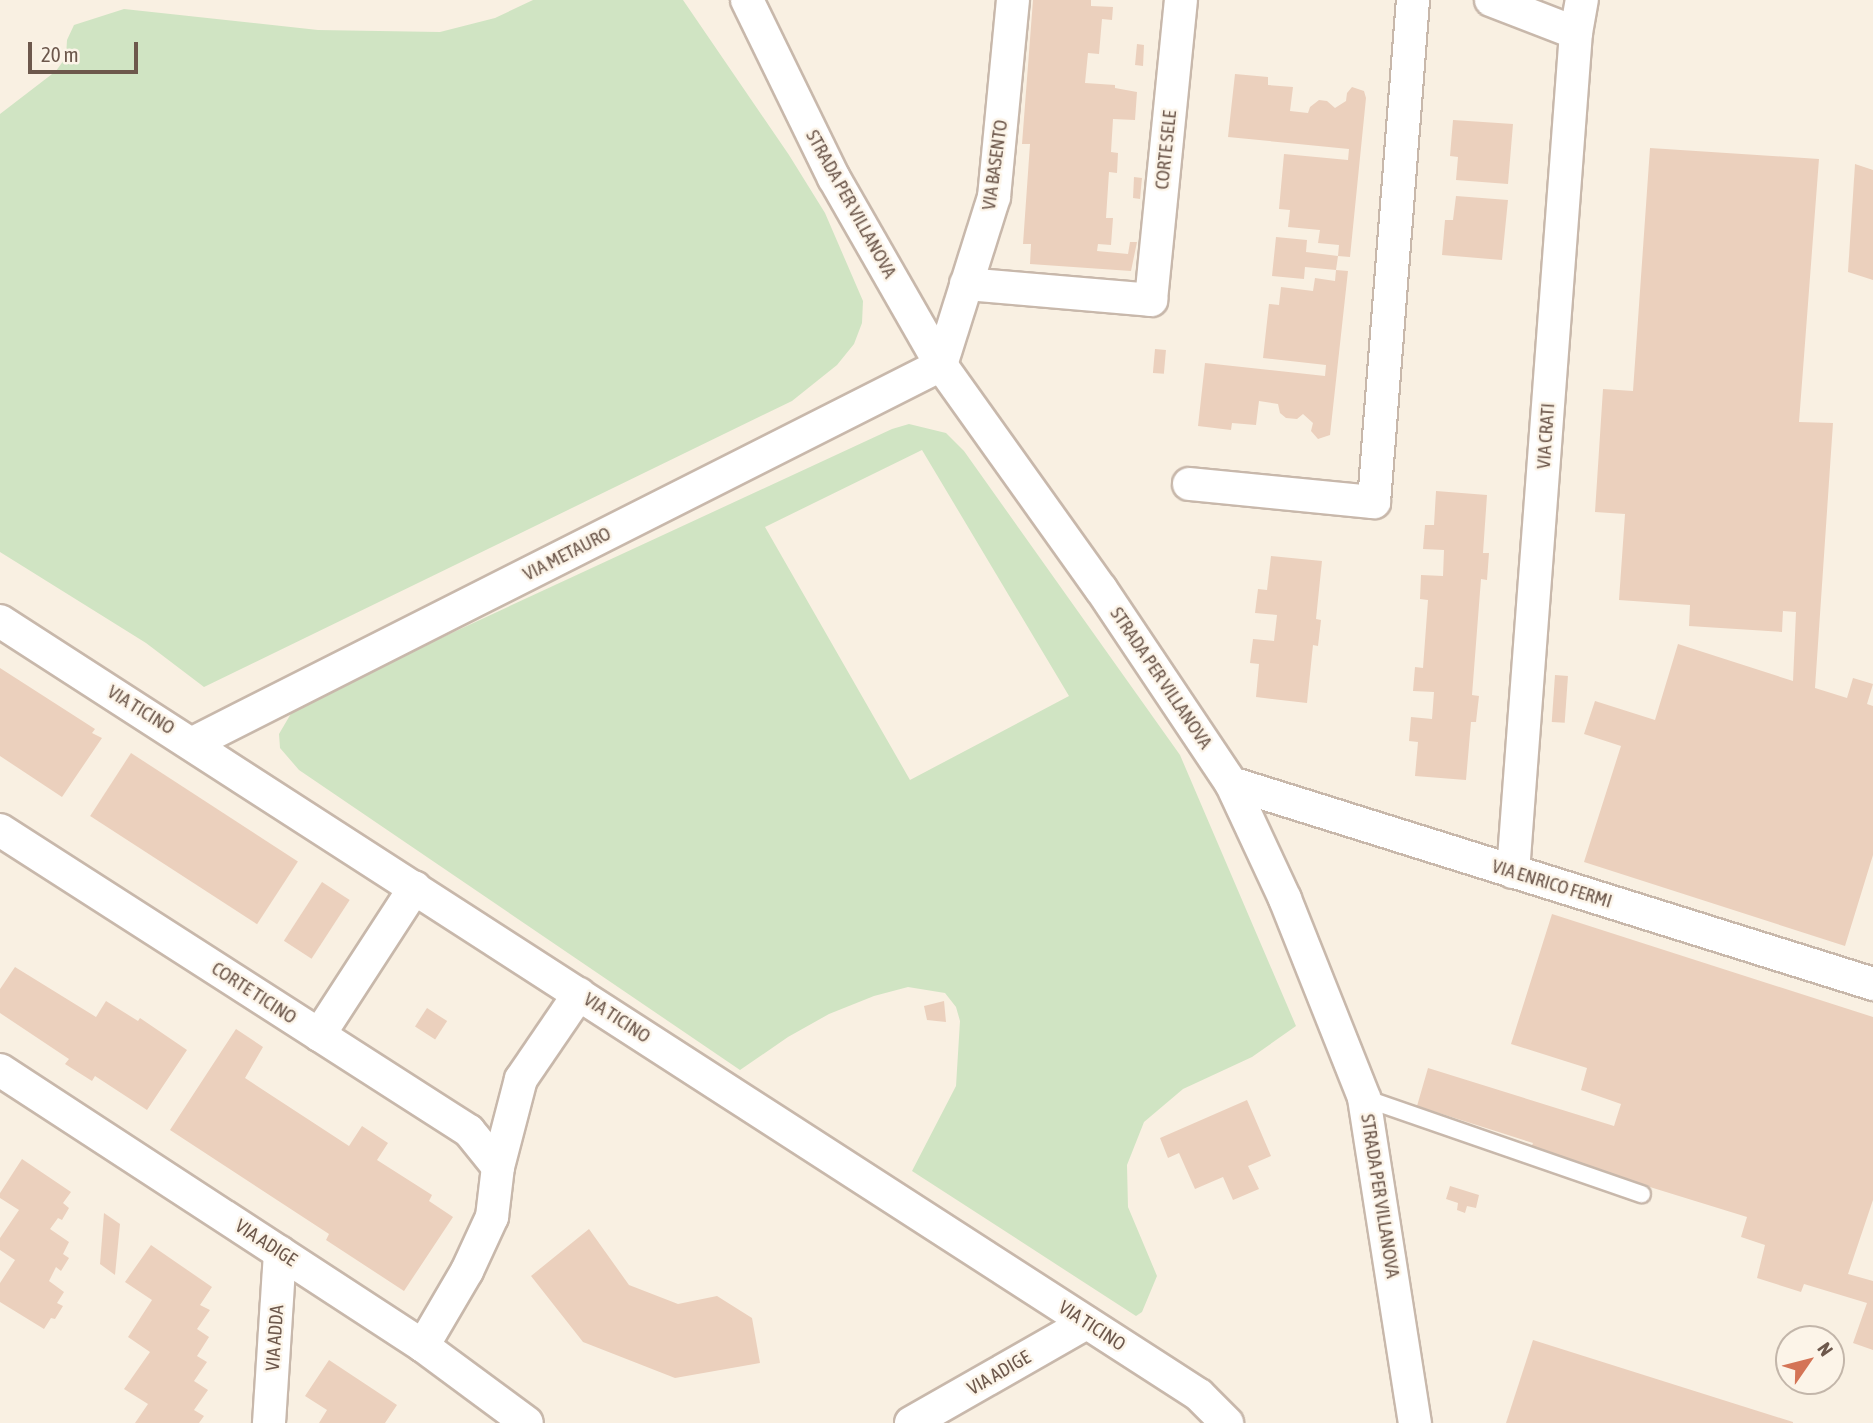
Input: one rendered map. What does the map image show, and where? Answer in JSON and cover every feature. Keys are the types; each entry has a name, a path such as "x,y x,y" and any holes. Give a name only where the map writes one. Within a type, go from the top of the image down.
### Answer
{"street":[{"name":"STRADA PER VILLANOVA","path":"747,0 834,177 941,365 1101,589 1231,783 1285,899 1364,1098 1415,1423"},
{"name":"VIA BASENTO","path":"941,365 994,197 1013,0"},
{"name":"CORTE SELE","path":"967,284 1151,300 1181,0"},
{"path":"1189,484 1374,502 1413,0"},
{"path":"1491,0 1576,33"},
{"name":"VIA CRATI","path":"1513,872 1576,33 1583,0"},
{"name":"VIA METAURO","path":"193,743 941,365"},
{"name":"VIA TICINO","path":"0,621 193,743 1199,1395 1227,1423"},
{"name":"VIA ENRICO FERMI","path":"1231,783 1873,984"},
{"name":"CORTE TICINO","path":"0,830 469,1131 498,1167"},
{"path":"319,1035 415,887"},
{"path":"423,1346 467,1271 492,1217 498,1167 521,1079 579,994"},
{"name":"VIA ADIGE","path":"0,1070 423,1346 527,1423"},
{"name":"VIA ADDA","path":"269,1423 280,1252"},
{"name":"VIA ADIGE","path":"911,1423 1086,1323"}],"lane":[{"path":"1364,1098 1642,1195"}],"green space":[{"path":"533,0 683,0 789,155 825,213 863,301 862,323 854,344 837,365 792,401 204,687 146,643 0,552 0,114 56,71 66,57 67,40 74,25 124,9 318,30 440,32 495,18"},
{"path":"909,424 946,433 964,451 1180,755 1296,1026 1252,1057 1183,1089 1144,1122 1127,1165 1128,1207 1157,1276 1142,1312 1136,1316 912,1171 956,1086 960,1021 956,1007 945,993 908,987 874,996 829,1014 788,1037 740,1070 299,770 280,748 279,734 296,705 892,429","holes":["922,450 1069,696 910,780 765,527"]}],"building":[{"path":"1033,0 1091,0 1091,6 1113,7 1112,20 1102,19 1099,54 1088,53 1085,83 1115,85 1115,88 1137,92 1135,120 1113,119 1111,152 1118,153 1117,173 1109,172 1106,218 1113,218 1111,245 1098,244 1097,251 1128,254 1130,242 1137,242 1131,271 1030,264 1031,244 1023,244 1030,144 1022,144"},
{"path":"1137,44 1144,45 1143,66 1135,65"},
{"path":"1235,74 1268,77 1268,85 1293,87 1290,111 1308,113 1310,107 1319,100 1327,101 1335,108 1346,101 1347,93 1352,87 1364,91 1366,98 1350,257 1338,256 1339,245 1318,243 1320,230 1288,227 1290,210 1279,209 1284,154 1348,160 1349,149 1228,137"},
{"path":"1453,120 1513,124 1508,184 1456,180 1458,157 1450,156"},
{"path":"1650,148 1819,159 1799,422 1833,423 1815,688 1847,698 1853,678 1873,684 1867,704 1873,706 1873,855 1845,946 1584,862 1621,746 1584,734 1595,701 1655,720 1678,644 1793,681 1796,612 1783,611 1782,632 1689,626 1690,605 1619,600 1625,514 1595,512 1603,389 1633,391"},
{"path":"1855,164 1873,170 1873,280 1848,272"},
{"path":"1134,177 1142,178 1140,199 1133,198"},
{"path":"1456,196 1508,200 1502,260 1442,255 1445,220 1453,220"},
{"path":"1276,237 1307,240 1306,252 1338,256 1336,270 1305,267 1304,279 1272,276"},
{"path":"1336,270 1348,271 1330,435 1318,439 1311,431 1313,423 1303,414 1297,419 1286,418 1280,413 1278,404 1259,401 1256,425 1232,423 1231,430 1198,426 1205,363 1325,376 1326,365 1263,358 1269,304 1279,305 1281,287 1313,291 1315,278 1335,281"},
{"path":"1155,349 1166,350 1164,374 1153,373"},
{"path":"1436,491 1487,495 1483,553 1489,553 1487,580 1481,579 1472,695 1479,696 1476,722 1471,722 1466,780 1415,776 1418,742 1409,741 1411,717 1432,719 1434,692 1413,691 1415,667 1423,668 1428,600 1420,599 1421,575 1443,576 1444,550 1423,549 1425,525 1434,525"},
{"path":"1271,556 1322,561 1316,619 1321,620 1318,646 1313,645 1307,703 1256,697 1259,664 1250,663 1253,639 1274,641 1277,615 1255,613 1258,589 1267,590"},
{"path":"0,668 95,729 92,733 102,738 62,797 0,756"},
{"path":"1555,675 1568,676 1565,723 1552,722"},
{"path":"131,753 298,861 257,924 90,816"},
{"path":"322,882 350,900 312,959 284,941"},
{"path":"1552,914 1873,1017 1873,1200 1848,1274 1873,1281 1873,1350 1853,1343 1867,1303 1804,1284 1801,1292 1757,1278 1765,1245 1741,1237 1747,1217 1530,1150 1533,1143 1417,1106 1428,1068 1614,1126 1621,1104 1581,1090 1587,1068 1511,1044"},
{"path":"15,967 96,1017 106,1001 138,1021 140,1018 187,1050 147,1110 95,1076 92,1081 65,1064 69,1059 0,1013 0,989"},
{"path":"944,1001 946,1022 927,1020 924,1006"},
{"path":"427,1008 447,1021 435,1040 415,1026"},
{"path":"236,1029 263,1047 245,1078 349,1146 362,1126 388,1143 377,1160 432,1195 429,1201 453,1217 404,1291 326,1240 329,1234 170,1130"},
{"path":"1247,1100 1271,1156 1248,1166 1259,1189 1233,1200 1223,1177 1195,1189 1179,1153 1168,1158 1160,1138"},
{"path":"22,1159 71,1192 63,1203 69,1208 62,1220 58,1218 50,1229 69,1242 63,1254 69,1258 61,1271 56,1267 49,1281 64,1292 57,1303 63,1306 55,1319 51,1318 44,1329 0,1302 0,1283 15,1260 0,1250 0,1238 19,1210 0,1198 0,1193"},
{"path":"1450,1186 1479,1195 1476,1208 1467,1206 1465,1213 1457,1210 1458,1203 1446,1199"},
{"path":"104,1213 120,1224 115,1275 100,1264"},
{"path":"589,1229 629,1285 678,1304 717,1296 752,1318 760,1363 675,1378 583,1342 531,1276"},
{"path":"151,1245 212,1287 200,1305 210,1310 197,1329 209,1337 197,1356 207,1362 194,1381 208,1390 194,1410 204,1416 199,1423 135,1423 148,1404 124,1389 150,1352 128,1337 152,1300 125,1282"},
{"path":"1533,1340 1793,1422 1793,1423 1506,1423"},
{"path":"329,1360 397,1405 385,1423 319,1423 327,1410 305,1396"}]}
